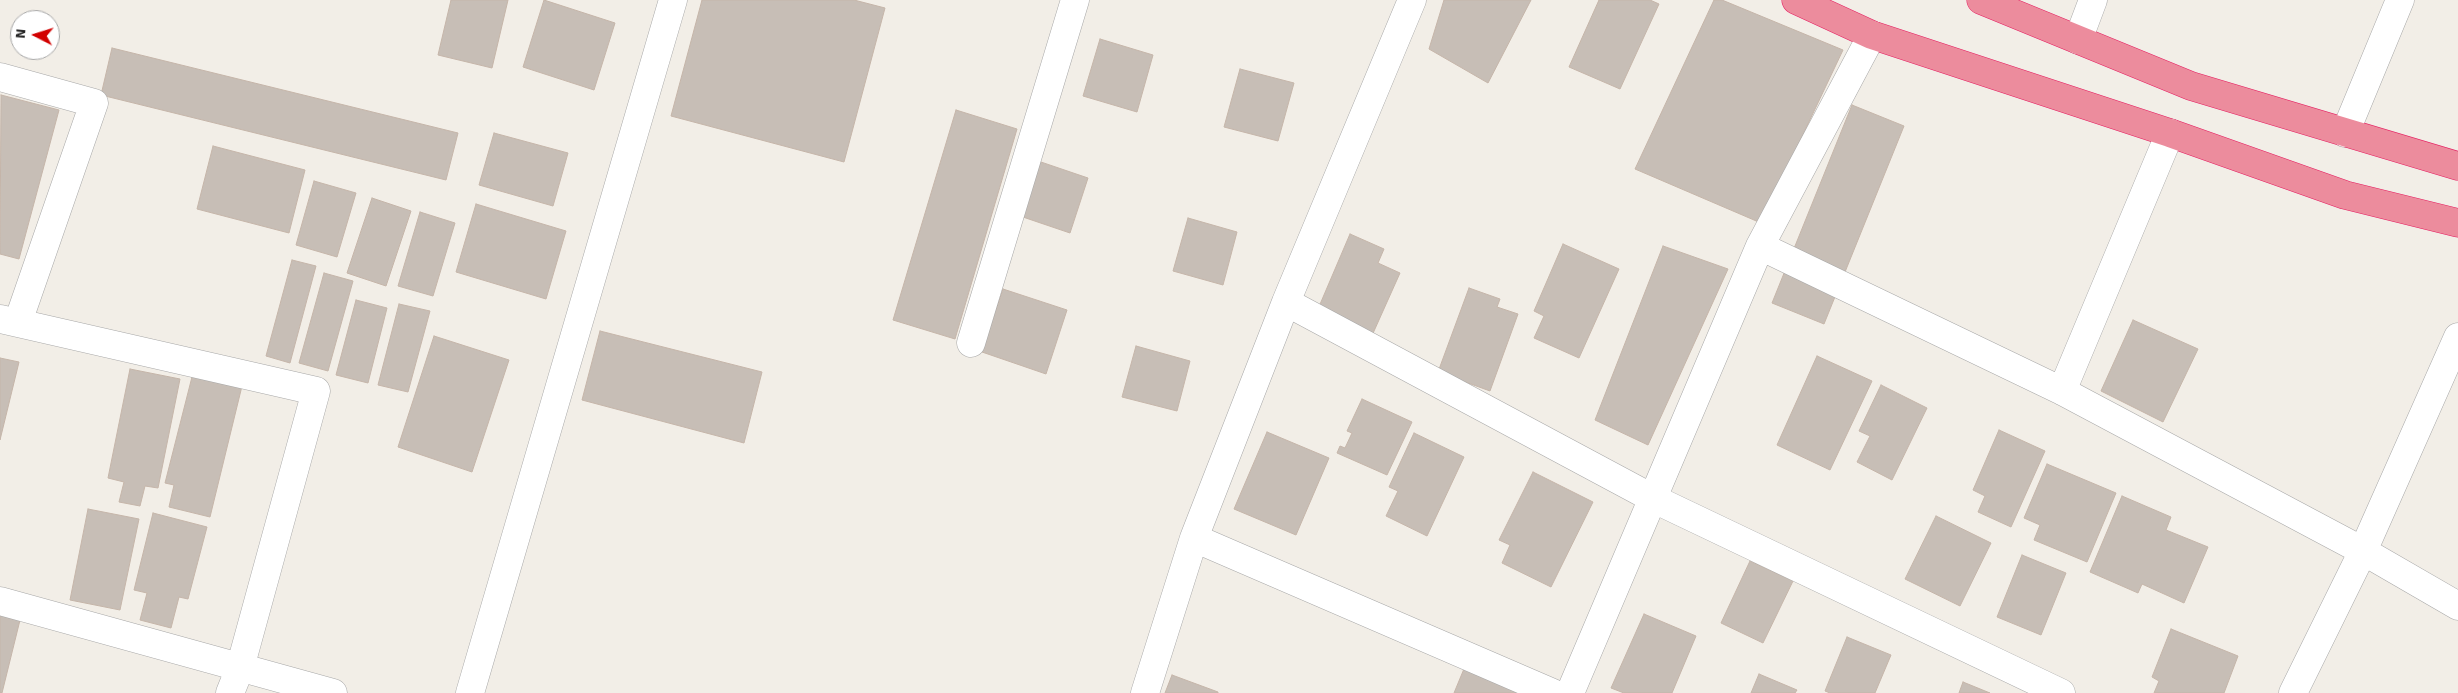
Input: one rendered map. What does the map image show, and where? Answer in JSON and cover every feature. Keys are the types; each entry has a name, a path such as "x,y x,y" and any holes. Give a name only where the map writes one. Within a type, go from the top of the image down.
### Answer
{"highway":[{"path":"1796,0 1872,35 2170,133 2345,195 2458,224"},
{"path":"1981,0 2191,86 2458,166"}],"street":[{"path":"470,693 673,0"},
{"path":"971,343 1075,0"},
{"path":"1145,693 1194,538 1286,302 1412,0"},
{"path":"2078,40 2093,0"},
{"path":"2345,133 2400,0"},
{"path":"1570,693 1760,246 1872,35"},
{"path":"0,77 94,103 9,320 316,391 240,668 230,693"},
{"path":"2062,391 2170,133"},
{"path":"1760,246 2062,391 2363,551 2458,606"},
{"path":"1286,302 1654,499 2061,693"},
{"path":"2293,693 2363,551 2458,337"},
{"path":"1194,538 1553,693"},
{"path":"0,601 333,693"}],"building":[{"path":"451,0 508,0 492,68 438,55"},
{"path":"544,0 615,23 594,90 523,67"},
{"path":"702,0 854,0 885,8 844,162 671,116"},
{"path":"1444,0 1531,0 1488,83 1429,49"},
{"path":"1599,0 1650,0 1659,4 1620,89 1569,67"},
{"path":"1714,0 1722,0 1843,50 1761,223 1635,169"},
{"path":"1100,39 1153,55 1137,112 1083,96"},
{"path":"112,48 458,133 446,180 101,95"},
{"path":"1240,69 1294,83 1278,141 1224,127"},
{"path":"1,95 59,110 19,259 0,254"},
{"path":"1852,105 1904,126 1824,324 1772,303"},
{"path":"956,110 1017,129 955,339 893,320"},
{"path":"494,133 568,153 553,206 479,185"},
{"path":"213,146 305,170 289,233 197,209"},
{"path":"1035,160 1088,178 1070,233 1017,215"},
{"path":"314,181 356,193 337,257 296,245"},
{"path":"372,198 411,211 386,286 347,273"},
{"path":"476,204 566,231 546,299 456,272"},
{"path":"420,212 455,223 433,296 398,286"},
{"path":"1188,218 1237,232 1223,285 1173,271"},
{"path":"1350,234 1384,249 1378,263 1400,273 1370,340 1315,316"},
{"path":"1563,244 1619,269 1579,358 1534,338 1544,316 1534,311"},
{"path":"1663,246 1728,269 1648,445 1595,420"},
{"path":"292,260 316,266 290,363 266,356"},
{"path":"324,273 353,281 328,371 299,363"},
{"path":"1469,288 1500,299 1497,307 1518,314 1490,391 1438,372"},
{"path":"1003,289 1067,310 1046,374 982,352"},
{"path":"356,300 387,308 368,383 336,375"},
{"path":"399,304 430,311 408,392 378,385"},
{"path":"2133,320 2198,349 2163,422 2101,391"},
{"path":"600,331 762,372 744,443 582,400"},
{"path":"434,336 509,360 472,472 398,447"},
{"path":"1136,346 1190,361 1177,411 1122,397"},
{"path":"1817,356 1872,381 1830,470 1777,445"},
{"path":"0,358 19,362 0,440"},
{"path":"130,369 180,379 158,488 145,486 140,506 119,502 124,482 108,478"},
{"path":"193,373 242,386 210,517 169,507 174,485 165,483"},
{"path":"1881,385 1927,408 1892,480 1857,462 1870,436 1859,431"},
{"path":"1362,399 1412,422 1387,475 1337,453 1340,446 1345,448 1352,433 1347,431"},
{"path":"1999,430 2045,451 2011,527 1978,512 1985,496 1973,490"},
{"path":"1267,432 1329,458 1296,535 1234,509"},
{"path":"1414,433 1464,457 1427,536 1386,516 1398,491 1389,487"},
{"path":"2047,464 2116,493 2087,562 2034,540 2040,525 2024,518"},
{"path":"1533,472 1593,502 1551,587 1502,563 1510,545 1499,540"},
{"path":"2122,496 2171,517 2166,530 2208,547 2184,603 2142,584 2138,593 2090,572"},
{"path":"88,509 139,519 120,610 70,600"},
{"path":"153,513 207,527 188,599 179,597 171,628 140,620 147,593 134,590"},
{"path":"1936,516 1991,543 1960,606 1905,579"},
{"path":"2022,555 2066,573 2041,635 1997,617"},
{"path":"1750,561 1793,581 1763,643 1721,623"},
{"path":"0,611 21,616 2,693 0,693"},
{"path":"1644,614 1696,636 1672,693 1624,693 1611,688"},
{"path":"2171,629 2238,656 2224,693 2154,693 2159,681 2152,677"},
{"path":"1847,637 1891,655 1875,693 1830,693 1825,691"},
{"path":"1466,664 1518,693 1454,693"},
{"path":"1759,674 1797,690 1795,693 1751,693"},
{"path":"1172,675 1218,692 1218,693 1165,693"},
{"path":"1963,682 1990,693 1959,693"}]}
